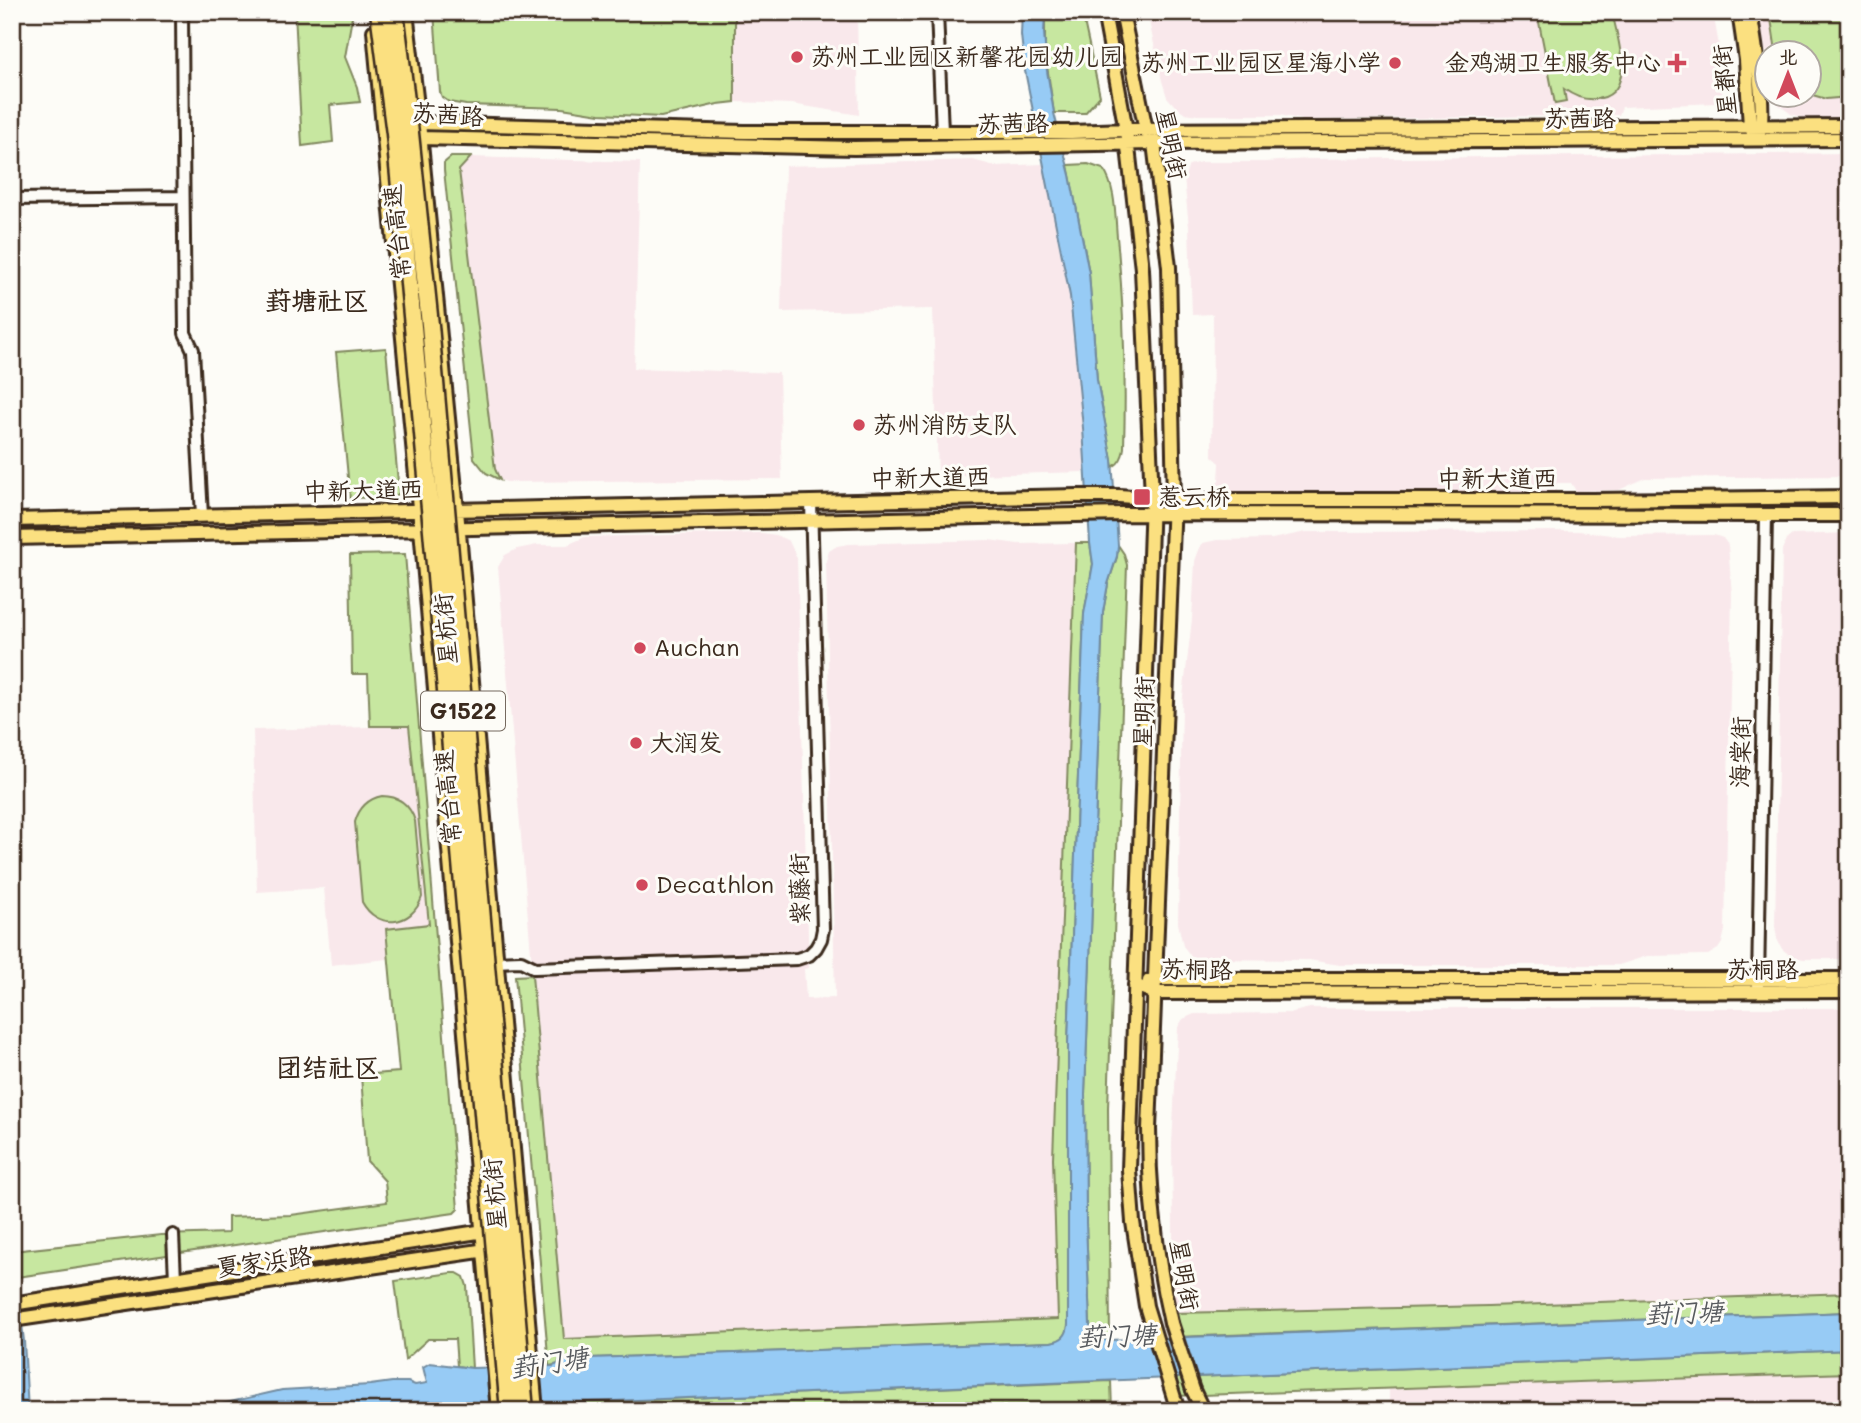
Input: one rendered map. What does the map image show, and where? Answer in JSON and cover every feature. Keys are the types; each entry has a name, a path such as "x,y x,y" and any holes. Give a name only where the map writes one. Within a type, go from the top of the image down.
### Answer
{"highway":[{"name":"常台高速","path":"379,12 395,134 431,519 509,1411"},
{"name":"常台高速","path":"395,12 430,325 525,1411"}],"main road":[{"name":"星杭街","path":"372,12 421,529 498,1411"},
{"name":"星杭街","path":"406,12 457,510 536,1411"},
{"name":"星明街","path":"1104,12 1126,130 1142,269 1152,498 1129,1170 1133,1222 1146,1306 1178,1411"},
{"name":"星明街","path":"1122,12 1146,130 1154,143 1169,267 1173,507 1149,1180 1153,1224 1171,1323 1193,1390 1203,1411"},
{"name":"星都街","path":"1739,12 1756,126"},
{"name":"星都街","path":"1750,12 1759,83 1756,139"},
{"name":"苏茜路","path":"384,129 419,123 744,132 942,132 1026,139"},
{"name":"苏茜路","path":"384,129 420,138 855,148 1072,138 1126,130 1849,126"},
{"name":"苏茜路","path":"1072,138 1128,144 1849,139"},
{"path":"404,343 424,362 437,510 458,528"},
{"name":"中新大道西","path":"12,520 1076,496 1152,498 1173,507 1396,516 1849,515"},
{"name":"中新大道西","path":"12,538 1152,514 1173,507 1849,497"},
{"path":"419,511 439,529 449,644 471,673"},
{"name":"苏桐路","path":"1135,985 1156,979 1758,985 1849,991"},
{"name":"苏桐路","path":"1135,985 1155,992 1758,985 1849,979"},
{"name":"夏家浜路","path":"18,1303 519,1226"},
{"name":"夏家浜路","path":"19,1319 521,1244"},
{"path":"275,1264 278,1281"}],"street":[{"path":"182,12 185,333 193,350 202,516"},
{"path":"937,12 942,132"},
{"path":"12,199 182,197"},
{"name":"紫藤街","path":"496,962 521,961 535,968 740,962 797,959 809,955 816,948 823,929 811,502"},
{"name":"海棠街","path":"1758,985 1766,515"},
{"path":"173,1235 175,1279"}],"shaded area":[{"name":"苏州工业园区新馨花园幼儿园","path":"735,12 857,12 859,115 792,104 735,102"},
{"name":"苏州工业园区星海小学","path":"1147,12 1713,12 1726,85 1717,103 1622,107 1619,115 1303,120 1280,115 1198,115 1185,113 1167,97"},
{"path":"1759,12 1849,12 1849,118 1805,118 1791,114 1783,108 1822,108 1822,38 1763,38"},
{"path":"1849,153 1849,476 1645,478 1619,490 1576,491 1571,483 1557,483 1556,495 1223,499 1213,489 1219,480 1220,463 1212,456 1213,314 1192,315 1189,227 1184,178 1189,165 1201,162 1309,159"},
{"path":"471,157 640,162 634,368 779,373 782,479 500,480 495,469 459,170"},
{"path":"973,160 995,166 1043,164 1070,296 1086,472 938,476 933,309 781,312 785,166"},
{"path":"1579,531 1619,536 1714,535 1723,538 1728,545 1732,595 1725,930 1718,949 1708,955 1647,956 1619,965 1340,965 1309,960 1200,959 1191,956 1183,946 1178,923 1182,705 1192,619 1195,561 1203,543 1217,540 1272,539 1306,532"},
{"path":"762,533 789,541 797,558 809,968 804,969 806,999 835,998 826,561 829,551 849,544 989,540 1018,544 1076,543 1053,1158 1058,1319 564,1339 498,567 505,555 517,549 537,545 567,545 585,537"},
{"path":"1849,533 1849,959 1804,959 1792,957 1782,949 1775,926 1782,550 1786,540 1792,535"},
{"path":"409,726 429,924 386,929 388,959 331,965 324,888 257,892 253,730"},
{"path":"1310,1008 1849,1008 1849,1293 1488,1306 1174,1313 1172,1144 1178,1027 1183,1019 1194,1014 1289,1013"},
{"path":"1849,1373 1849,1411 1389,1411 1389,1387"},
{"path":"1083,1403 1083,1411 829,1411"}],"green space":[{"path":"295,12 353,12 345,57 360,102 330,105 333,142 302,146"},
{"path":"434,12 735,12 735,102 661,117 449,102 440,92"},
{"path":"1045,12 1082,12 1100,96 1085,113 1054,113 1045,52"},
{"path":"1537,12 1612,12 1622,61 1618,85 1612,93 1601,98 1586,99 1564,89 1566,102 1555,104"},
{"path":"1770,12 1849,12 1849,97 1822,98 1822,38 1774,38"},
{"path":"451,157 471,157 459,170 495,469 500,480 486,473 474,458 444,170 444,163"},
{"path":"1088,164 1103,169 1113,193 1115,211 1123,316 1125,422 1123,454 1113,467 1097,380 1089,273 1068,165"},
{"path":"386,348 399,493 395,497 350,498 336,352"},
{"path":"1076,543 1090,543 1093,564 1084,614 1068,1043 1068,1325 1065,1335 1051,1342 590,1358 549,1366 515,976 532,975 564,1339 1058,1319 1053,1158"},
{"path":"1118,545 1127,565 1108,1108 1110,1340 1097,1339 1092,1334 1090,1325 1085,1094 1103,612"},
{"path":"405,554 458,1209 454,1213 17,1277 13,1251 161,1235 228,1233 228,1217 291,1215 387,1202 385,1181 367,1161 361,1075 399,1072 386,929 429,924 409,726 370,726 368,674 352,674 350,555"},
{"path":"382,796 403,803 415,821 422,897 411,914 394,921 376,917 362,902 355,822 364,805"},
{"path":"451,1273 464,1277 467,1286 472,1368 457,1366 455,1339 428,1339 405,1360 395,1281"},
{"path":"1849,1293 1849,1312 1175,1337 1174,1313 1488,1306"},
{"path":"1849,1350 1849,1373 1174,1396 1173,1378"},
{"path":"1111,1381 1112,1411 1083,1411 1082,1403 829,1411 554,1411 564,1403"}],"water":[{"path":"1022,12 1045,12 1047,71 1054,113 1070,175 1089,273 1097,380 1112,460 1118,545 1103,612 1085,1094 1086,1223 1092,1334 1097,1339 1108,1340 1849,1312 1849,1350 564,1403 554,1411 191,1411 282,1390 392,1382 415,1385 427,1383 423,1367 430,1363 472,1368 553,1366 560,1360 590,1358 1051,1342 1065,1335 1068,1325 1068,1043 1084,614 1093,564 1070,296 1025,71 1021,35"},
{"path":"12,1241 24,1341 28,1411 16,1411"}],"place":[{"name":"苏州工业园区新馨花园幼儿园","path":"797,57"},
{"name":"苏州工业园区星海小学","path":"1395,63"},
{"name":"金鸡湖卫生服务中心","path":"1677,63"},
{"name":"苏州消防支队","path":"859,425"},
{"name":"惹云桥","path":"1142,497"},
{"name":"Auchan","path":"640,648"},
{"name":"大润发","path":"636,743"},
{"name":"Decathlon","path":"642,885"}],"district":[{"name":"葑塘社区","path":"317,301"},
{"name":"团结社区","path":"328,1068"}],"water label":[{"name":"葑门塘","path":"1684,1313"},
{"name":"葑门塘","path":"1117,1336"},
{"name":"葑门塘","path":"549,1363"}]}
